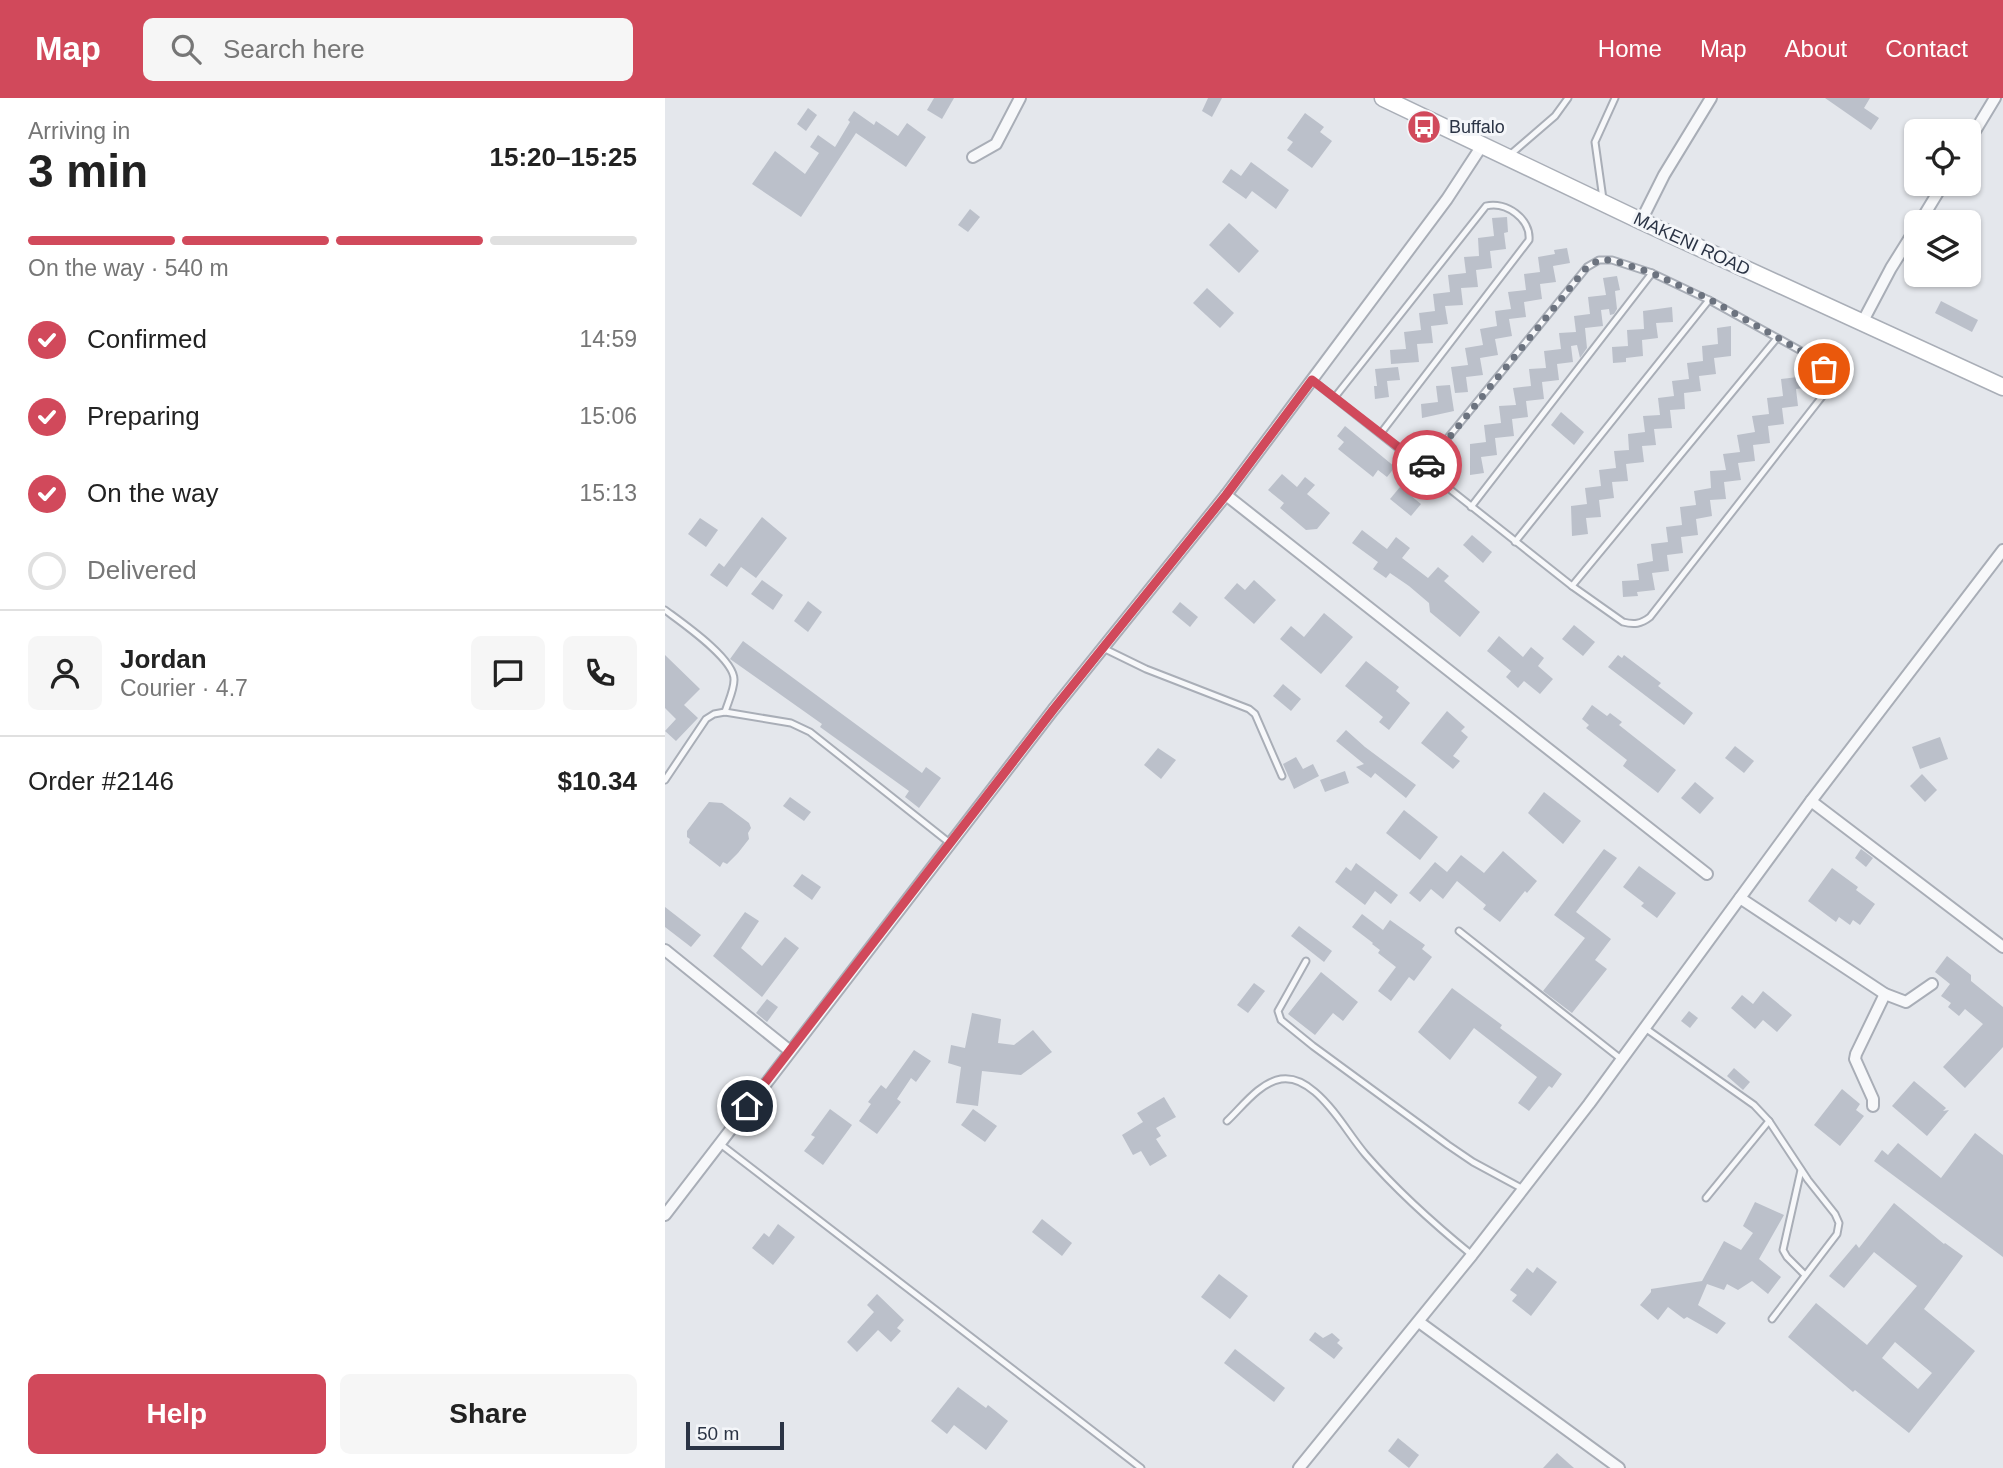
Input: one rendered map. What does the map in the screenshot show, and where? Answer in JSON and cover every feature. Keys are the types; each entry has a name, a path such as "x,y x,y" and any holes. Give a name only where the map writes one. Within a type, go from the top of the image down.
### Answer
{"main road":[{"name":"MAKENI ROAD","path":"1383,98 1641,221 2003,387"}],"street":[{"path":"973,157 996,144 1020,98"},
{"path":"1641,221 1664,175 1711,98"},
{"path":"1981,121 1995,98"},
{"path":"665,1215 1103,648 1226,495 1447,199 1482,144"},
{"path":"1863,321 1904,247"},
{"path":"1226,495 1707,874"},
{"path":"1299,1468 1419,1322 1523,1189 1811,801 2003,550"},
{"path":"1811,801 2003,947"},
{"path":"1740,898 1885,994 1906,1002 1932,984"},
{"path":"665,950 790,1051"},
{"path":"1873,1106 1873,1099 1856,1054 1885,994"},
{"path":"1419,1322 1619,1468"}],"lane":[{"path":"1508,156 1555,116 1568,98"},
{"path":"1604,203 1595,142 1615,98"},
{"path":"1335,397 1486,206 1499,205 1522,219 1530,233 1529,240 1381,433"},
{"path":"1312,380 1572,586 1623,622 1636,624 1650,617 1828,389 1828,377 1819,362 1709,299 1652,273 1612,260 1599,260 1587,267 1424,467"},
{"path":"1471,507 1652,273"},
{"path":"1515,541 1709,299"},
{"path":"1572,586 1777,338"},
{"path":"665,610 707,643 731,668 734,679 725,712"},
{"path":"1103,648 1146,669 1249,709 1255,714 1282,776"},
{"path":"665,780 706,719 714,714 725,712 790,723 810,732 951,844"},
{"path":"1458,931 1622,1059"},
{"path":"1306,961 1277,1011 1281,1020 1457,1151 1523,1189"},
{"path":"1645,1028 1754,1105 1769,1121 1839,1223 1837,1234 1772,1319"},
{"path":"1227,1121 1264,1086 1282,1079 1297,1080 1326,1103 1394,1186 1472,1255"},
{"path":"1706,1198 1769,1121"},
{"path":"719,1143 1141,1468"},
{"path":"1801,1170 1783,1250 1805,1275"}],"building":[{"path":"934,98 954,98 942,119 927,110"},
{"path":"1208,98 1222,98 1212,117 1202,111"},
{"path":"1825,98 1870,98 1864,108 1879,118 1871,130"},
{"path":"808,108 817,115 806,131 797,124"},
{"path":"854,111 874,125 876,121 898,136 907,123 926,137 906,167 856,133 801,217 752,184 775,151 805,174 819,153 810,147 818,135 835,147"},
{"path":"1305,113 1324,127 1320,132 1332,141 1312,168 1287,150 1293,142 1287,138"},
{"path":"1251,162 1289,190 1276,209 1252,191 1246,199 1222,182 1231,169 1241,176"},
{"path":"970,209 980,217 968,232 958,225"},
{"path":"1507,217 1508,232 1504,233 1506,249 1490,251 1492,268 1476,270 1478,287 1461,288 1463,305 1445,306 1448,324 1431,326 1433,343 1417,344 1419,362 1391,364 1390,350 1406,349 1404,332 1421,330 1419,313 1435,311 1433,294 1450,292 1448,275 1466,273 1464,257 1479,256 1478,238 1494,236 1492,218"},
{"path":"1229,223 1259,251 1239,273 1209,245"},
{"path":"1567,248 1570,263 1553,266 1556,282 1540,284 1542,299 1524,302 1526,317 1509,319 1512,336 1495,339 1498,355 1480,358 1483,375 1466,377 1468,392 1455,393 1451,367 1468,365 1465,348 1483,345 1480,329 1497,326 1495,311 1511,309 1508,292 1526,290 1524,274 1540,272 1538,257 1555,254 1554,250"},
{"path":"1617,276 1620,290 1615,291 1617,309 1614,314 1610,315 1609,309 1601,310 1603,326 1585,328 1587,348 1580,358 1577,345 1571,346 1573,362 1557,364 1559,380 1542,382 1544,399 1526,401 1528,417 1512,419 1514,436 1495,438 1497,455 1481,457 1484,473 1470,475 1470,444 1486,442 1484,425 1501,423 1499,406 1516,405 1513,388 1531,386 1529,369 1546,368 1544,351 1561,349 1559,333 1576,332 1574,316 1590,314 1588,297 1606,295 1603,278"},
{"path":"1207,288 1234,313 1220,328 1193,303"},
{"path":"1941,301 1978,320 1972,332 1935,313"},
{"path":"1672,307 1673,322 1656,323 1658,338 1642,340 1643,356 1613,363 1612,347 1628,346 1627,330 1644,329 1643,311"},
{"path":"1731,326 1731,356 1714,358 1716,374 1699,376 1701,391 1684,393 1685,409 1670,410 1672,428 1654,429 1656,445 1642,446 1644,462 1626,464 1628,481 1612,482 1614,498 1599,500 1601,517 1586,518 1588,534 1572,536 1571,506 1587,504 1585,488 1601,486 1599,470 1616,468 1614,451 1629,450 1628,434 1645,432 1643,416 1660,415 1658,398 1674,396 1672,381 1689,379 1687,363 1703,361 1702,346 1718,344 1717,328"},
{"path":"1398,367 1400,380 1387,381 1389,397 1375,399 1375,369"},
{"path":"1810,371 1812,387 1796,389 1798,406 1782,408 1784,424 1768,426 1770,443 1753,445 1755,461 1738,463 1741,480 1724,482 1726,499 1710,500 1712,516 1696,519 1698,535 1681,537 1683,553 1667,555 1669,571 1652,573 1655,590 1637,592 1638,596 1623,597 1622,581 1639,580 1637,564 1653,561 1651,544 1668,542 1666,527 1682,525 1680,507 1696,505 1694,491 1711,488 1710,471 1726,470 1723,454 1740,452 1737,435 1755,432 1752,416 1769,414 1767,398 1783,396 1781,379 1798,377 1797,372"},
{"path":"1450,385 1454,411 1422,418 1421,404 1438,402 1436,386"},
{"path":"1561,412 1584,432 1574,445 1551,425"},
{"path":"1345,426 1395,467 1387,477 1378,470 1373,477 1338,449 1344,442 1337,436"},
{"path":"1282,474 1297,487 1305,477 1315,485 1307,494 1330,513 1317,529 1306,530 1280,508 1284,503 1268,490"},
{"path":"1400,487 1421,504 1411,516 1390,499"},
{"path":"762,517 787,538 756,578 741,567 727,587 710,575 719,563 724,567"},
{"path":"700,518 718,530 706,547 688,534"},
{"path":"1362,530 1387,549 1396,537 1410,548 1402,558 1428,578 1438,567 1449,576 1444,581 1480,612 1460,637 1430,612 1429,603 1409,586 1390,573 1386,578 1373,569 1378,562 1352,543"},
{"path":"1472,535 1492,552 1483,563 1463,545"},
{"path":"762,580 783,595 773,610 751,594"},
{"path":"1254,580 1276,600 1254,624 1224,598 1237,583 1245,590"},
{"path":"808,601 822,612 808,632 794,621"},
{"path":"1180,602 1198,617 1190,627 1172,612"},
{"path":"1324,613 1353,637 1321,674 1280,639 1291,626 1304,637"},
{"path":"1574,625 1595,642 1583,656 1562,639"},
{"path":"1499,636 1523,657 1531,647 1544,658 1538,666 1553,679 1540,694 1524,681 1518,688 1506,677 1511,671 1487,651"},
{"path":"743,641 922,773 926,767 941,778 919,808 905,797 909,791 820,727 822,724 730,659"},
{"path":"665,655 700,689 684,705 698,718 676,741 665,731 676,719 665,708"},
{"path":"1618,655 1622,658 1624,655 1661,683 1658,686 1693,713 1684,725 1608,667"},
{"path":"1366,661 1399,687 1396,691 1410,703 1389,730 1379,722 1383,717 1345,686"},
{"path":"1283,684 1301,699 1291,711 1273,696"},
{"path":"1592,705 1607,716 1610,713 1622,722 1619,725 1676,770 1658,793 1623,766 1627,760 1586,728 1589,725 1582,719"},
{"path":"1447,711 1465,727 1461,731 1468,737 1453,756 1460,761 1453,769 1421,743"},
{"path":"1346,730 1416,785 1406,798 1375,773 1371,778 1356,767 1364,764 1336,741"},
{"path":"1940,737 1948,759 1920,769 1912,747"},
{"path":"1735,746 1754,761 1744,773 1725,758"},
{"path":"1158,748 1176,760 1161,779 1144,765"},
{"path":"1296,757 1303,769 1313,764 1319,776 1294,789 1283,764"},
{"path":"1345,771 1349,783 1325,792 1320,780"},
{"path":"1922,774 1937,790 1925,802 1910,786"},
{"path":"1695,782 1714,798 1700,814 1681,798"},
{"path":"1544,792 1581,821 1563,844 1528,813"},
{"path":"790,797 811,812 804,821 783,806"},
{"path":"709,802 722,803 749,823 751,828 749,839 738,853 727,864 723,862 720,867 689,843 690,839 687,837 687,831"},
{"path":"1404,810 1438,837 1420,860 1386,833"},
{"path":"1604,849 1617,858 1576,912 1611,939 1595,960 1607,969 1572,1013 1543,991 1585,938 1554,915"},
{"path":"1861,849 1873,858 1866,867 1855,858"},
{"path":"1503,851 1537,881 1527,893 1525,891 1500,922 1483,909 1486,905 1457,881 1443,899 1431,889 1420,902 1409,893 1435,862 1447,872 1461,855 1484,873"},
{"path":"1356,863 1398,895 1391,904 1375,891 1365,905 1335,882 1346,867 1351,871"},
{"path":"1639,866 1676,893 1657,918 1641,906 1644,903 1623,887"},
{"path":"1832,868 1858,887 1856,890 1875,904 1860,925 1853,920 1850,925 1839,917 1836,922 1808,901"},
{"path":"802,874 821,887 812,900 793,886"},
{"path":"665,907 701,935 691,947 665,927"},
{"path":"745,912 759,921 741,948 762,966 785,937 799,948 762,997 713,956"},
{"path":"1362,914 1383,930 1390,920 1425,945 1422,949 1432,957 1414,981 1409,977 1391,1001 1378,991 1396,967 1378,953 1380,950 1373,943 1352,927"},
{"path":"1299,926 1332,951 1324,962 1291,936"},
{"path":"1947,956 1971,975 1971,981 2003,1007 2003,1047 1965,1088 1943,1067 1983,1024 1965,1009 1959,1016 1948,1007 1951,1003 1941,996 1950,984 1935,972"},
{"path":"1321,972 1358,1002 1343,1021 1333,1013 1315,1035 1288,1014"},
{"path":"1254,983 1265,991 1248,1013 1237,1005"},
{"path":"1452,988 1562,1074 1529,1111 1518,1103 1537,1077 1474,1028 1450,1060 1418,1032"},
{"path":"1763,991 1792,1015 1777,1032 1763,1020 1755,1029 1731,1008 1742,995 1753,1004"},
{"path":"767,999 778,1007 767,1022 756,1013"},
{"path":"1689,1011 1698,1018 1690,1028 1681,1021"},
{"path":"972,1013 1001,1019 998,1043 1014,1045 1033,1030 1052,1052 1021,1075 982,1071 978,1106 956,1103 961,1067 948,1063 951,1045 965,1048"},
{"path":"914,1050 931,1061 916,1082 911,1078 897,1099 901,1102 877,1134 859,1121 871,1104 868,1102 881,1085 886,1089"},
{"path":"1734,1068 1750,1082 1743,1090 1727,1076"},
{"path":"1914,1081 1946,1108 1943,1111 1949,1110 1927,1136 1892,1106"},
{"path":"1842,1089 1860,1104 1856,1110 1864,1116 1840,1146 1814,1125"},
{"path":"1164,1097 1176,1117 1156,1128 1161,1136 1156,1139 1167,1156 1150,1166 1141,1151 1133,1155 1122,1135 1143,1122 1137,1113"},
{"path":"830,1109 852,1125 823,1165 804,1151 815,1137 811,1135"},
{"path":"973,1109 997,1126 985,1142 961,1125"},
{"path":"1975,1133 2003,1155 2003,1257 1874,1161 1882,1150 1888,1155 1898,1143 1941,1178"},
{"path":"1755,1202 1784,1215 1759,1259 1781,1277 1768,1294 1752,1281 1738,1290 1727,1284 1724,1290 1707,1284 1698,1305 1726,1323 1717,1334 1687,1317 1684,1319 1668,1307 1658,1320 1640,1305 1651,1289 1702,1281 1724,1241 1741,1250 1753,1233 1743,1226"},
{"path":"1894,1203 1963,1256 1924,1309 1975,1351 1909,1433 1855,1390 1853,1392 1788,1337 1816,1303 1867,1345 1917,1286 1874,1252 1844,1288 1829,1276 1856,1244 1859,1248","holes":["1895,1342 1932,1373 1918,1389 1882,1358"]},
{"path":"1042,1219 1072,1243 1062,1256 1032,1232"},
{"path":"778,1224 795,1237 773,1265 752,1248 764,1233 769,1237"},
{"path":"1537,1267 1557,1282 1531,1316 1512,1301 1517,1295 1510,1290 1527,1268 1533,1273"},
{"path":"1219,1274 1248,1296 1230,1319 1201,1297"},
{"path":"877,1294 904,1320 897,1328 901,1331 891,1342 878,1330 857,1352 847,1342 874,1312 867,1305"},
{"path":"1315,1332 1323,1338 1332,1333 1340,1340 1337,1343 1343,1348 1334,1359 1309,1340"},
{"path":"1235,1349 1285,1388 1274,1402 1224,1363"},
{"path":"958,1387 1008,1421 986,1450 954,1425 947,1434 931,1421"},
{"path":"1398,1438 1419,1455 1409,1468 1388,1451"},
{"path":"1557,1453 1574,1468 1543,1468"}],"way so far":[{"path":"1427,465 1587,267 1599,260 1612,260 1652,273 1709,299 1812,357 1824,369"}],"place":[{"name":"Buffalo","path":"1424,127"}],"route":[{"path":"747,1106 1053,710 1226,495 1312,380 1424,467 1427,465"}]}
